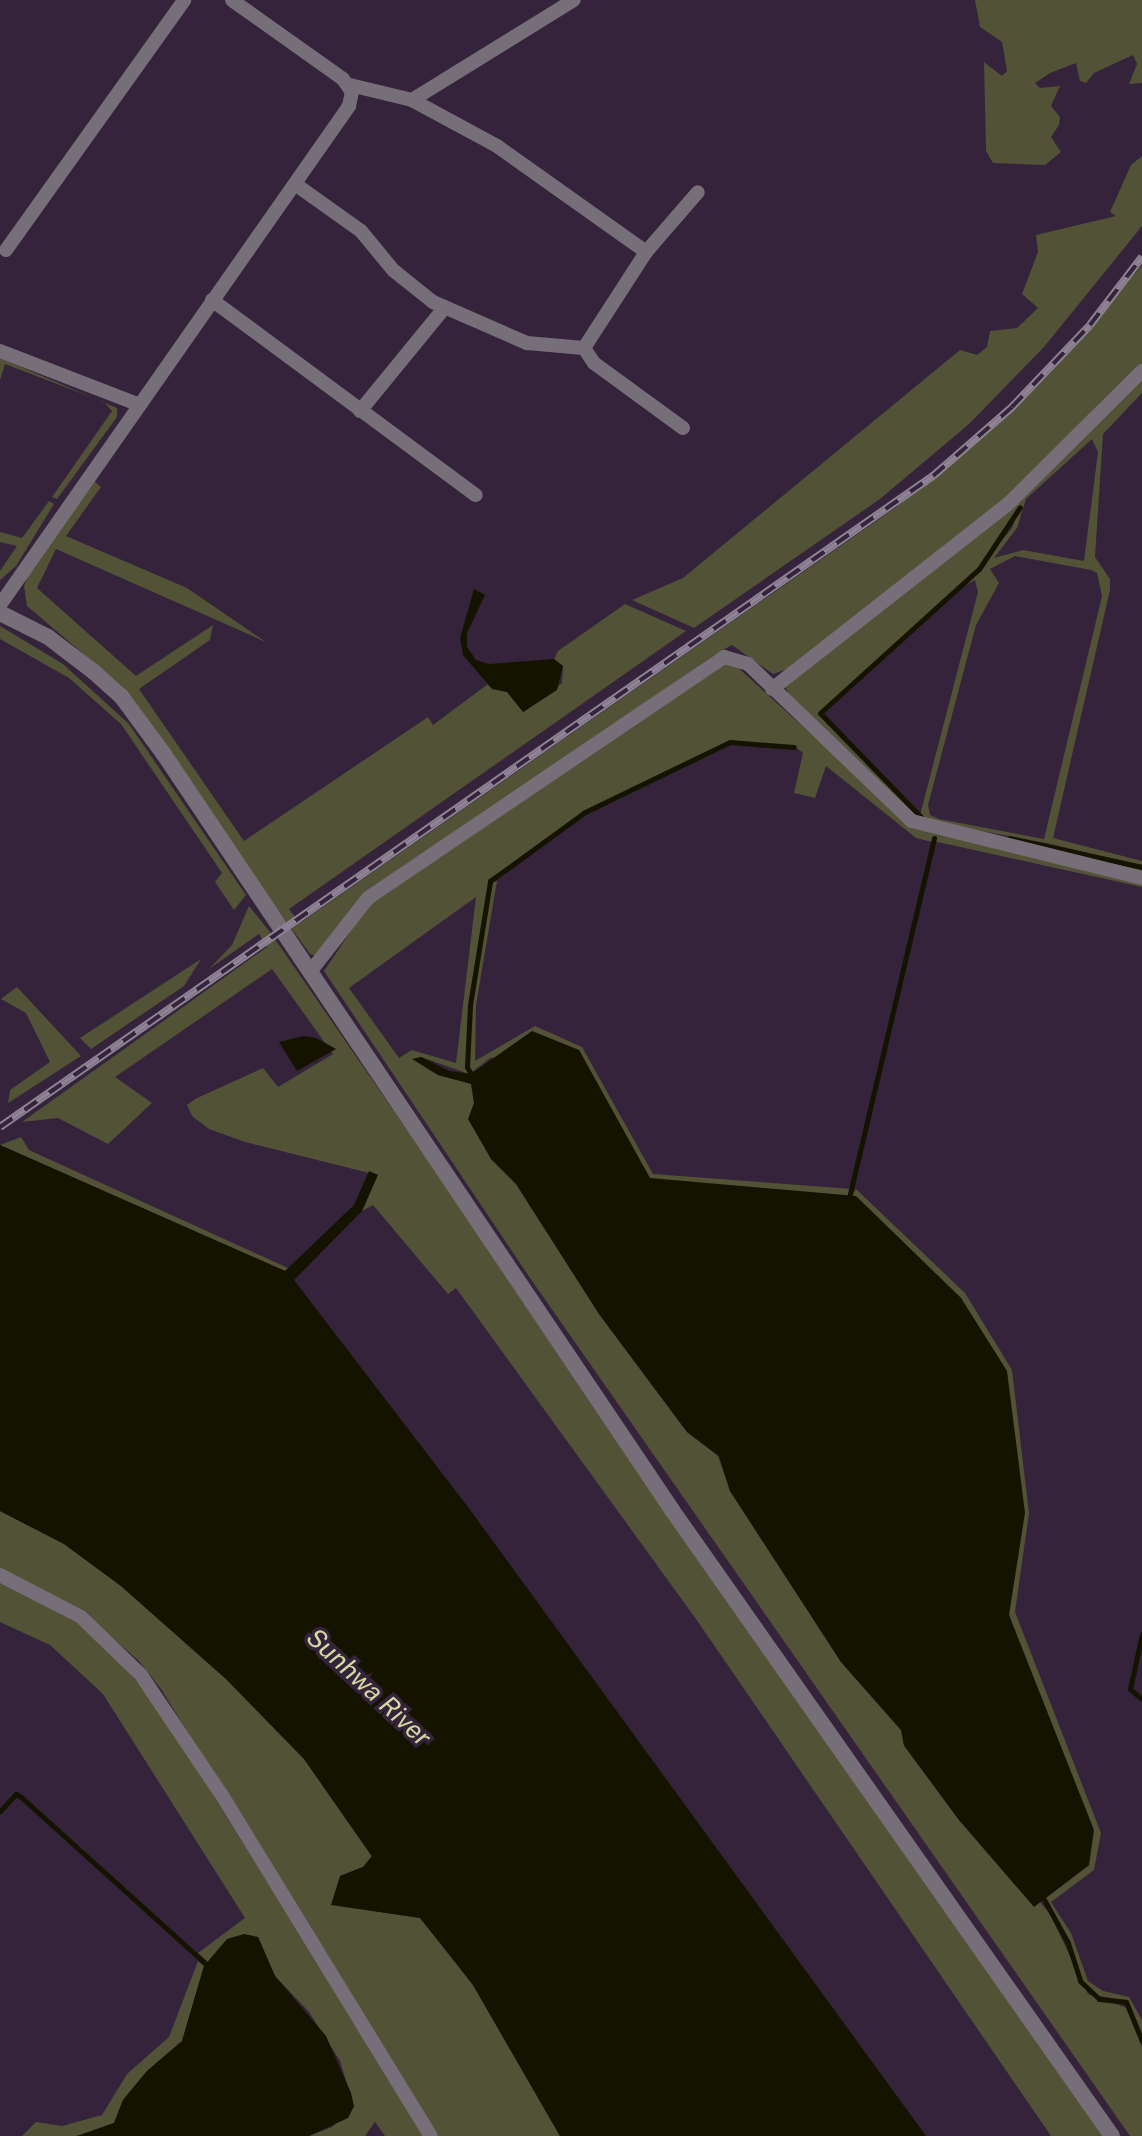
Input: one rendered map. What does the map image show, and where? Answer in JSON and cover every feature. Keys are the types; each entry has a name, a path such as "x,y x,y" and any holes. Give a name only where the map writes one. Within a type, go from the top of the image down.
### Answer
{"street":[{"path":"6,250 184,0"},
{"path":"232,0 350,85 412,100 497,146 646,252"},
{"path":"412,100 574,0"},
{"path":"0,605 349,106 350,85"},
{"path":"295,184 361,231 407,282 445,307 527,343 584,348"},
{"path":"584,348 646,252 698,192"},
{"path":"212,300 476,495"},
{"path":"360,411 445,307"},
{"path":"584,348 594,363 683,428"},
{"path":"0,351 140,405"},
{"path":"772,689 1007,505 1142,371"},
{"path":"0,613 48,637 121,696 672,1510 1112,2136"},
{"path":"310,972 368,898 708,663 736,657 912,821 1142,878"},
{"path":"0,1575 81,1617 153,1691 431,2136"}],"green space":[{"path":"975,0 1142,0 1142,83 1129,84 1137,64 1133,55 1094,73 1086,83 1080,81 1076,63 1050,73 1035,83 1040,88 1060,86 1051,106 1060,117 1059,125 1051,137 1061,152 1045,165 993,163 986,151 984,62 1002,76 1007,71 1002,42 980,27"},
{"path":"1142,156 1142,226 1044,347 969,424 880,499 694,628 632,600 683,578 960,350 977,355 987,347 990,331 1017,328 1038,308 1022,294 1038,252 1036,235 1116,216 1110,212 1131,165"},
{"path":"1142,265 1142,369 1030,481 791,668 773,674 732,645 714,655 365,897 317,956 310,954 107,674 27,606 24,586 29,573 93,480 101,487 66,536 187,588 266,642 56,549 37,588 136,676 213,625 210,640 139,689 244,841 428,717 433,725 488,684 507,692 524,712 562,683 563,667 554,659 558,651 625,604 686,631 289,909 300,923 895,508 1047,376"},
{"path":"0,358 94,398 5,364 0,380"},
{"path":"1142,379 1142,393 1103,434 1095,557 1110,579 1110,590 1053,838 1142,861 1142,866 1051,844 938,823 920,815 928,823 1142,869 1142,875 919,821 793,703 784,684 1019,501","holes":["1092,439 1098,452 1084,561 1023,550 994,558 1017,528 1026,499","1021,504 1012,528 964,586 975,580 978,592 920,815 819,713 978,568","1015,556 1091,570 1097,573 1102,596 1044,839 939,819 930,815 928,805 976,625 999,583 990,569"]},
{"path":"105,403 117,408 117,417 57,499 52,497 112,411"},
{"path":"49,501 54,504 16,566 0,580 0,571 17,546 0,542 0,532 22,538"},
{"path":"0,626 63,664 129,724 246,895 234,910 215,882 222,873 121,724 69,678 0,639"},
{"path":"712,664 734,664 900,815 1142,881 1142,887 933,841 935,837 932,842 916,838 826,766 815,798 794,793 803,753 794,746 729,741 584,811 489,880 469,1005 469,1074 421,1057 425,1067 438,1075 471,1083 491,1159 516,1184 599,1314 687,1432 718,1456 730,1491 841,1662 901,1730 904,1746 959,1820 1034,1906 1040,1902 1050,1914 1088,1994 1127,2008 1142,2047 1142,2136 1130,2136 530,1278 324,971 371,901","holes":["476,897 456,1063 412,1050 399,1058 349,988"]},
{"path":"497,881 476,1005 475,1061 535,1026 582,1047 653,1174 853,1189 850,1196 650,1179 579,1050 490,1058 472,1072 468,1066 471,1005 491,882"},
{"path":"249,906 270,932 1103,2136 1051,2136 696,1619 456,1288 448,1294 373,1205 362,1211 377,1175 245,1142 209,1129 192,1116 187,1105 195,1099 263,1068 278,1087 333,1054 272,969 115,1077 152,1103 108,1144 58,1118 22,1122 267,947 259,934 209,969 232,945"},
{"path":"201,959 184,986 91,1049 80,1038"},
{"path":"17,987 81,1056 8,1103 10,1090 50,1062 26,1013 1,999"},
{"path":"21,1137 29,1150 288,1268 285,1271 0,1145"},
{"path":"856,1189 965,1293 1012,1370 1029,1513 1015,1612 1101,1833 1094,1870 1051,1902 1071,1933 1088,1981 1103,1991 1129,1997 1142,2020 1142,2035 1126,2001 1095,1995 1081,1980 1070,1942 1043,1900 1089,1865 1009,1614 961,1298 852,1196"},
{"path":"0,1511 64,1544 121,1586 226,1679 304,1759 372,1857 363,1867 340,1876 368,1910 420,1918 438,1939 473,1985 560,2136 436,2136 161,1689 139,1661 78,1608 0,1569"},
{"path":"0,1581 88,1629 155,1701 424,2136 385,2136 375,2122 365,2136 309,2136 332,2127 354,2107 340,2061 309,2012 275,1976 258,1937 213,1955 208,1962 198,1953 245,1918 103,1694 50,1645 0,1622"},
{"path":"198,1961 204,1966 182,2041 147,2071 123,2100 114,2123 77,2136 22,2136 36,2122 62,2126 102,2115 127,2074 169,2037"}],"water":[{"path":"474,589 485,595 467,633 467,647 476,660 489,664 554,659 563,666 557,690 523,712 507,692 492,689 463,655 460,638"},
{"path":"532,1031 579,1050 650,1178 856,1196 961,1298 1007,1371 1025,1513 1009,1615 1094,1830 1089,1865 1034,1907 959,1820 904,1745 901,1730 841,1662 730,1491 719,1456 687,1432 599,1314 516,1184 491,1159 468,1119 474,1103 471,1084 438,1075 412,1059 421,1057 450,1071 471,1074"},
{"path":"303,1036 316,1038 336,1049 297,1071 279,1042"},
{"name":"Sunhwa River","path":"0,1145 285,1271 354,1205 369,1171 378,1175 362,1211 294,1280 471,1511 926,2136 560,2136 473,1985 420,1918 331,1905 340,1876 363,1867 372,1856 304,1759 226,1679 121,1586 64,1544 0,1511"},
{"path":"244,1934 258,1937 275,1976 326,2036 351,2093 354,2106 348,2118 309,2136 77,2136 114,2123 123,2100 147,2071 182,2041 204,1966 227,1939"}],"waterway":[{"path":"922,818 820,713 979,569 1020,507"},
{"path":"471,1074 467,1067 470,1005 490,881 585,812 730,742 794,747"},
{"path":"848,1202 934,838"},
{"path":"1009,838 1142,867"},
{"path":"1142,1634 1130,1689 1142,1699"},
{"path":"0,1811 16,1794 21,1797 206,1964"},
{"path":"1041,1894 1068,1943 1080,1981 1099,1999 1126,2002 1142,2041"}],"railway":[{"path":"0,1127 933,476 1012,407 1090,325 1142,257"}]}
